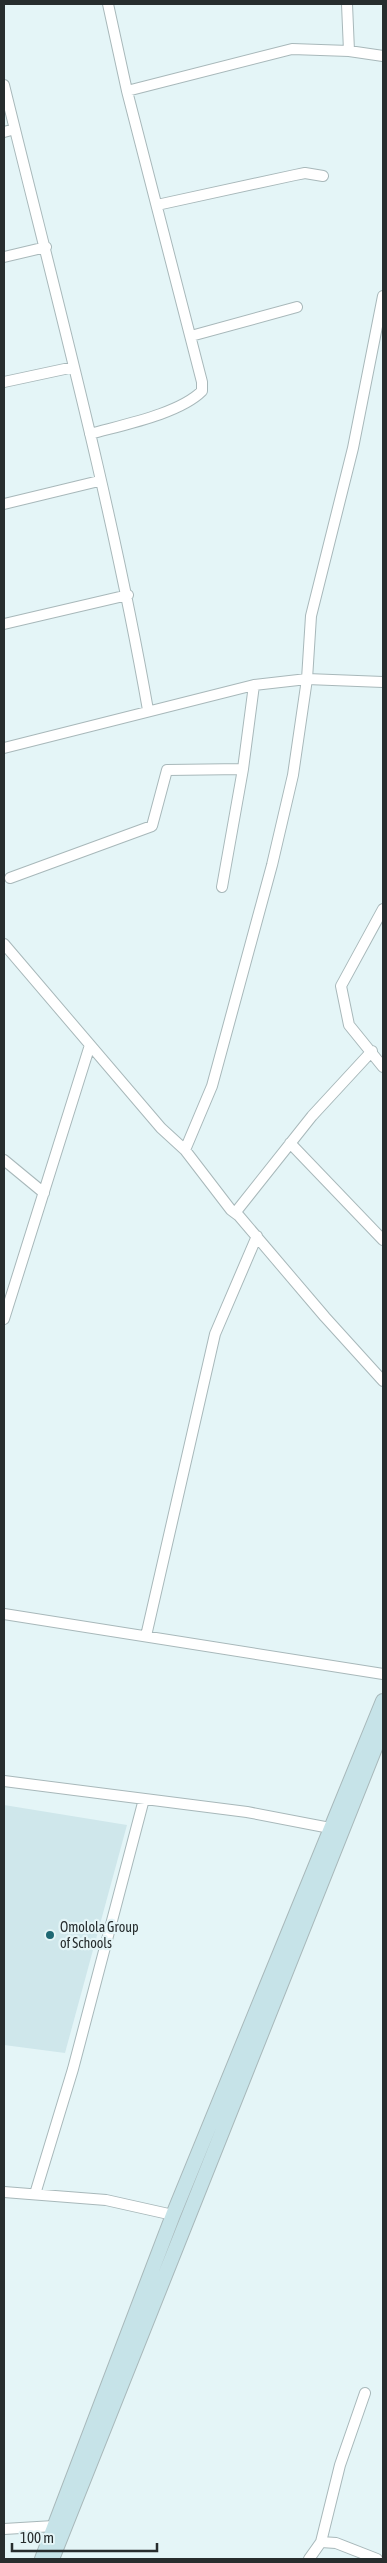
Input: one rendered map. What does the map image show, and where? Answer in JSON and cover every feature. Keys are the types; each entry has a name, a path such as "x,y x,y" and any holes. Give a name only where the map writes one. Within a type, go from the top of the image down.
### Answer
{"main road":[{"path":"42,2559 173,2215 383,1701"},
{"path":"52,2559 383,1728"}],"street":[{"path":"90,434 150,418 196,397 202,391 202,382 191,336 127,92 108,4"},
{"path":"347,4 349,51"},
{"path":"127,92 292,49 349,51 383,56"},
{"path":"4,85 46,246 90,434 99,481 128,595 148,710"},
{"path":"4,132 15,129"},
{"path":"157,205 294,175 323,176"},
{"path":"4,257 46,246"},
{"path":"185,1150 212,1086 272,865 293,775 307,679 311,616 353,448 383,296"},
{"path":"191,336 297,307"},
{"path":"4,382 74,367"},
{"path":"4,504 99,481"},
{"path":"4,624 128,595"},
{"path":"4,748 148,710 254,685 307,679 383,682"},
{"path":"222,887 243,769 254,685"},
{"path":"10,878 152,826 168,770 243,769"},
{"path":"383,909 341,986 349,1025 372,1051 383,1067"},
{"path":"4,944 161,1128 185,1150 235,1213 383,1381"},
{"path":"4,1319 90,1045"},
{"path":"235,1213 290,1143 372,1051"},
{"path":"290,1143 383,1240"},
{"path":"4,1160 44,1194"},
{"path":"146,1636 215,1334 257,1236"},
{"path":"4,1614 383,1674"},
{"path":"4,1781 247,1812 330,1828"},
{"path":"35,2194 73,2069 144,1799"},
{"path":"4,2192 106,2200 173,2215"},
{"path":"309,2559 321,2542 340,2465 365,2393"},
{"path":"4,2529 54,2526"},
{"path":"321,2542 336,2543 377,2559"}],"shaded area":[{"name":"Omolola Group of Schools","path":"4,1805 127,1825 65,2053 4,2045"}],"place":[{"name":"Omolola Group of Schools","path":"50,1935"}]}
